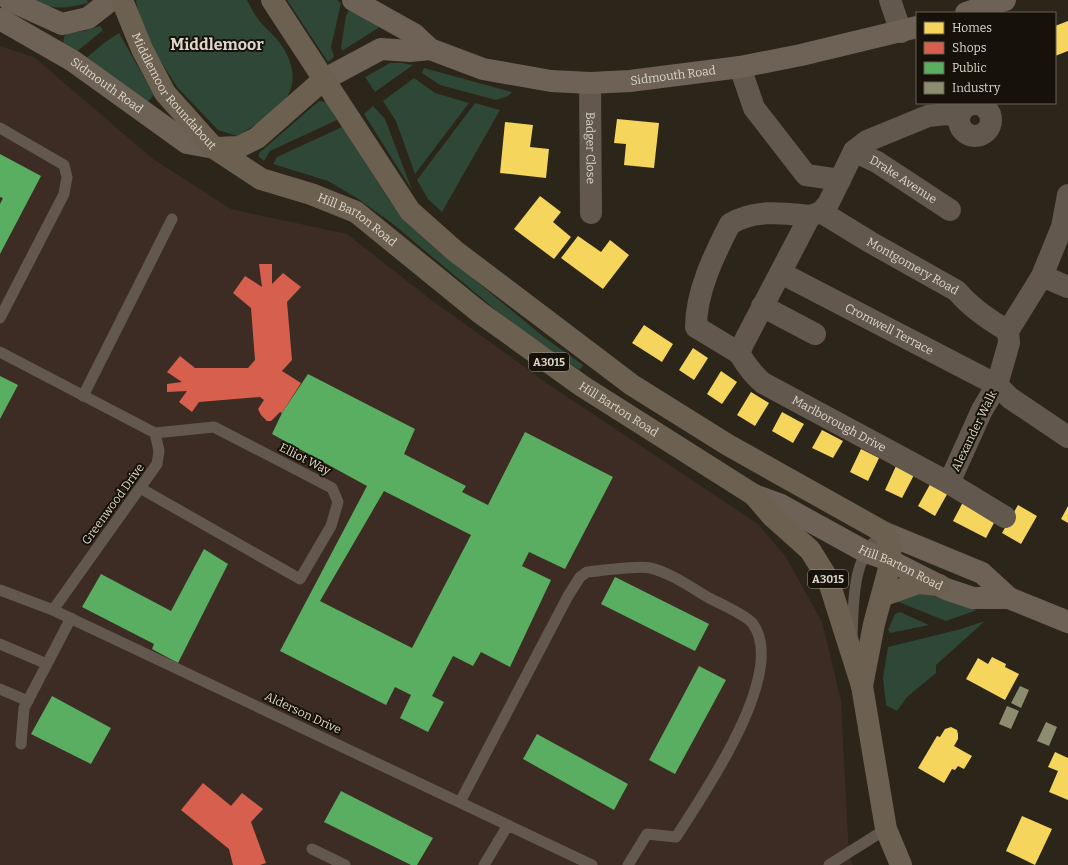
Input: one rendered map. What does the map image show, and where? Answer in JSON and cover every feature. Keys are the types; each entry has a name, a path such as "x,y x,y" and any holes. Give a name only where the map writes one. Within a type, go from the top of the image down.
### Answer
{"main road":[{"path":"10,0 62,24 88,18 112,0"},
{"name":"Middlemoor Roundabout","path":"122,0 142,48 165,93 214,148 239,147 257,138 323,80"},
{"path":"272,0 323,80"},
{"name":"Sidmouth Road","path":"353,0 414,34 430,49 483,69 551,82 590,83 677,76 801,55 909,30"},
{"path":"969,12 1005,0"},
{"name":"Sidmouth Road","path":"0,19 74,61 187,143 214,148"},
{"name":"Sidmouth Road","path":"323,80 381,49 410,51 430,49"},
{"name":"Hill Barton Road","path":"323,80 410,211 455,251 632,384 728,445 885,532 982,573 1009,598 1068,622"},
{"name":"Hill Barton Road","path":"214,148 261,179 311,194 356,212 478,312 575,381 754,495 779,504 866,552 891,561 939,585 973,598 1009,598"},
{"name":"A3015","path":"754,495 772,516 810,550 828,579 862,686 886,829 901,865"},
{"name":"A3015","path":"862,686 874,624 891,561 889,542 885,532"},
{"path":"882,596 918,583 939,585"}],"street":[{"path":"890,0 909,30"},
{"path":"739,353 762,306 820,211 818,197 806,175 754,108 740,66"},
{"name":"Badger Close","path":"590,83 591,213"},
{"name":"Drake Avenue","path":"820,211 840,180 854,151 867,141 928,116 947,114 959,117"},
{"name":"Drake Avenue","path":"854,151 877,162 950,210"},
{"path":"806,175 840,180"},
{"path":"1008,331 1042,276 1065,228 1068,195"},
{"name":"Montgomery Road","path":"820,211 870,242 957,291 967,303 991,321 1008,331"},
{"name":"Marlborough Drive","path":"820,211 753,214 730,224 712,263 698,303 696,327 739,353 753,375 763,383 948,483"},
{"name":"Cromwell Terrace","path":"781,273 997,385 1010,398 1068,437"},
{"path":"1042,276 1068,287"},
{"path":"762,306 815,334"},
{"name":"Alexander Walk","path":"1005,517 948,483 982,410 997,385 1009,343 1008,331"}],"lane":[{"path":"0,128 64,165 67,178 64,194 0,318"},
{"path":"83,396 172,220"},
{"path":"0,352 155,433"},
{"name":"Elliot Way","path":"140,488 300,579 331,526 338,502 332,488 214,427 155,433"},
{"name":"Greenwood Drive","path":"53,610 157,464 159,451 155,433"},
{"path":"852,653 857,576 866,552 871,544 885,532"},
{"path":"460,802 568,596 580,577 587,572 649,568 730,609 753,623 759,638 761,662 757,688 740,727 713,779 676,837 647,834 628,865"},
{"name":"Alderson Drive","path":"0,590 71,618 592,865"},
{"path":"22,744 24,708 71,618"},
{"path":"0,644 48,664"},
{"path":"0,688 28,701"},
{"path":"484,865 508,825"},
{"path":"830,865 886,829"},
{"path":"312,849 345,865"}],"shaded area":[{"path":"0,46 34,57 153,159 231,209 347,234 429,298 548,384 758,524 786,557 822,622 841,700 849,856 853,865 0,865"}],"green space":[{"path":"30,0 87,0 88,3 59,8 46,6"},
{"path":"136,0 247,0 259,20 282,46 290,62 293,77 290,90 284,101 275,111 263,120 237,136 218,130 177,87 153,49 138,12"},
{"path":"287,0 337,0 341,3 331,47 334,57 328,62"},
{"path":"350,8 381,26 342,51 341,47 346,16"},
{"path":"100,26 103,30 75,53 63,45 64,37 67,33 85,31"},
{"path":"119,33 154,95 147,103 85,59"},
{"path":"390,63 413,65 375,92 365,77"},
{"path":"424,68 512,92 508,96 496,100 440,85 422,73"},
{"path":"414,78 435,93 469,103 415,174 396,121 383,101"},
{"path":"319,101 327,102 337,120 270,151 264,161 259,157 259,153"},
{"path":"475,103 500,110 442,212 428,199 417,180"},
{"path":"373,106 385,119 412,190 364,114"},
{"path":"342,127 390,201 423,237 545,338 583,365 580,370 509,321 393,224 357,198 328,181 273,164 277,157"},
{"path":"919,591 977,610 946,621 896,601"},
{"path":"900,612 929,625 890,633 888,630 895,614"},
{"path":"985,621 936,665 936,673 907,697 897,711 886,705 883,678 888,647 961,629"}],"building: Homes":[{"path":"1068,21 1068,51 1056,56 1056,26"},
{"path":"617,119 659,123 654,168 624,165 626,144 614,143"},
{"path":"505,122 533,125 530,147 549,149 546,178 500,173"},
{"path":"540,196 561,212 553,222 571,237 554,259 514,229"},
{"path":"578,236 601,252 610,240 629,255 603,289 561,258"},
{"path":"644,325 673,344 662,362 632,343"},
{"path":"693,348 708,358 694,380 679,370"},
{"path":"721,371 737,382 722,404 707,394"},
{"path":"751,392 769,403 755,426 737,415"},
{"path":"782,412 804,424 793,443 772,431"},
{"path":"822,430 843,441 833,458 812,448"},
{"path":"861,449 879,458 868,481 850,472"},
{"path":"896,466 914,475 902,498 885,490"},
{"path":"933,479 950,489 935,516 918,506"},
{"path":"963,502 996,519 986,538 953,521"},
{"path":"1018,505 1037,516 1021,544 1002,533"},
{"path":"1068,506 1068,523 1061,519"},
{"path":"992,657 1006,664 1005,667 1019,674 1005,700 966,679 978,658 988,664"},
{"path":"951,727 957,730 958,734 958,739 954,746 972,756 964,769 958,766 955,770 952,769 944,783 918,768 937,736 940,737 945,729"},
{"path":"1055,752 1068,758 1068,800 1049,792 1058,771 1048,767"},
{"path":"1022,816 1052,829 1035,865 1006,851"}],"building: Shops":[{"path":"259,264 272,264 272,284 283,273 301,287 287,302 292,360 282,371 301,383 282,413 280,412 271,421 267,421 258,409 264,400 260,397 199,402 192,412 179,402 187,391 167,392 167,384 182,382 167,372 180,356 195,368 248,368 255,360 251,308 233,293 245,276 262,287"},
{"path":"203,783 231,806 242,793 263,809 251,822 266,863 260,865 233,865 229,849 181,810"}],"building: Public":[{"path":"0,154 41,176 0,254 0,204 3,198 0,197"},
{"path":"308,374 415,429 404,454 466,486 462,492 488,505 525,432 613,477 565,569 529,552 522,566 551,580 510,667 481,652 473,666 453,656 432,696 444,702 428,732 400,718 411,695 395,687 386,705 280,651 367,486 272,434 282,413","holes":["384,491 471,535 412,648 320,601"]},
{"path":"0,376 18,385 0,419"},
{"path":"204,549 228,564 178,663 152,649 154,644 82,607 101,574 171,611"},
{"path":"615,577 709,624 695,651 601,604"},
{"path":"699,666 726,680 675,774 649,760"},
{"path":"52,696 111,728 91,764 31,734"},
{"path":"537,734 628,784 614,810 523,759"},
{"path":"341,791 433,838 417,865 411,865 324,822"}],"building: Industry":[{"path":"1020,686 1029,690 1021,708 1011,703"},
{"path":"1007,706 1019,711 1011,729 999,724"},
{"path":"1046,722 1057,727 1049,746 1037,741"}],"district":[{"name":"Middlemoor","path":"217,44"}]}
